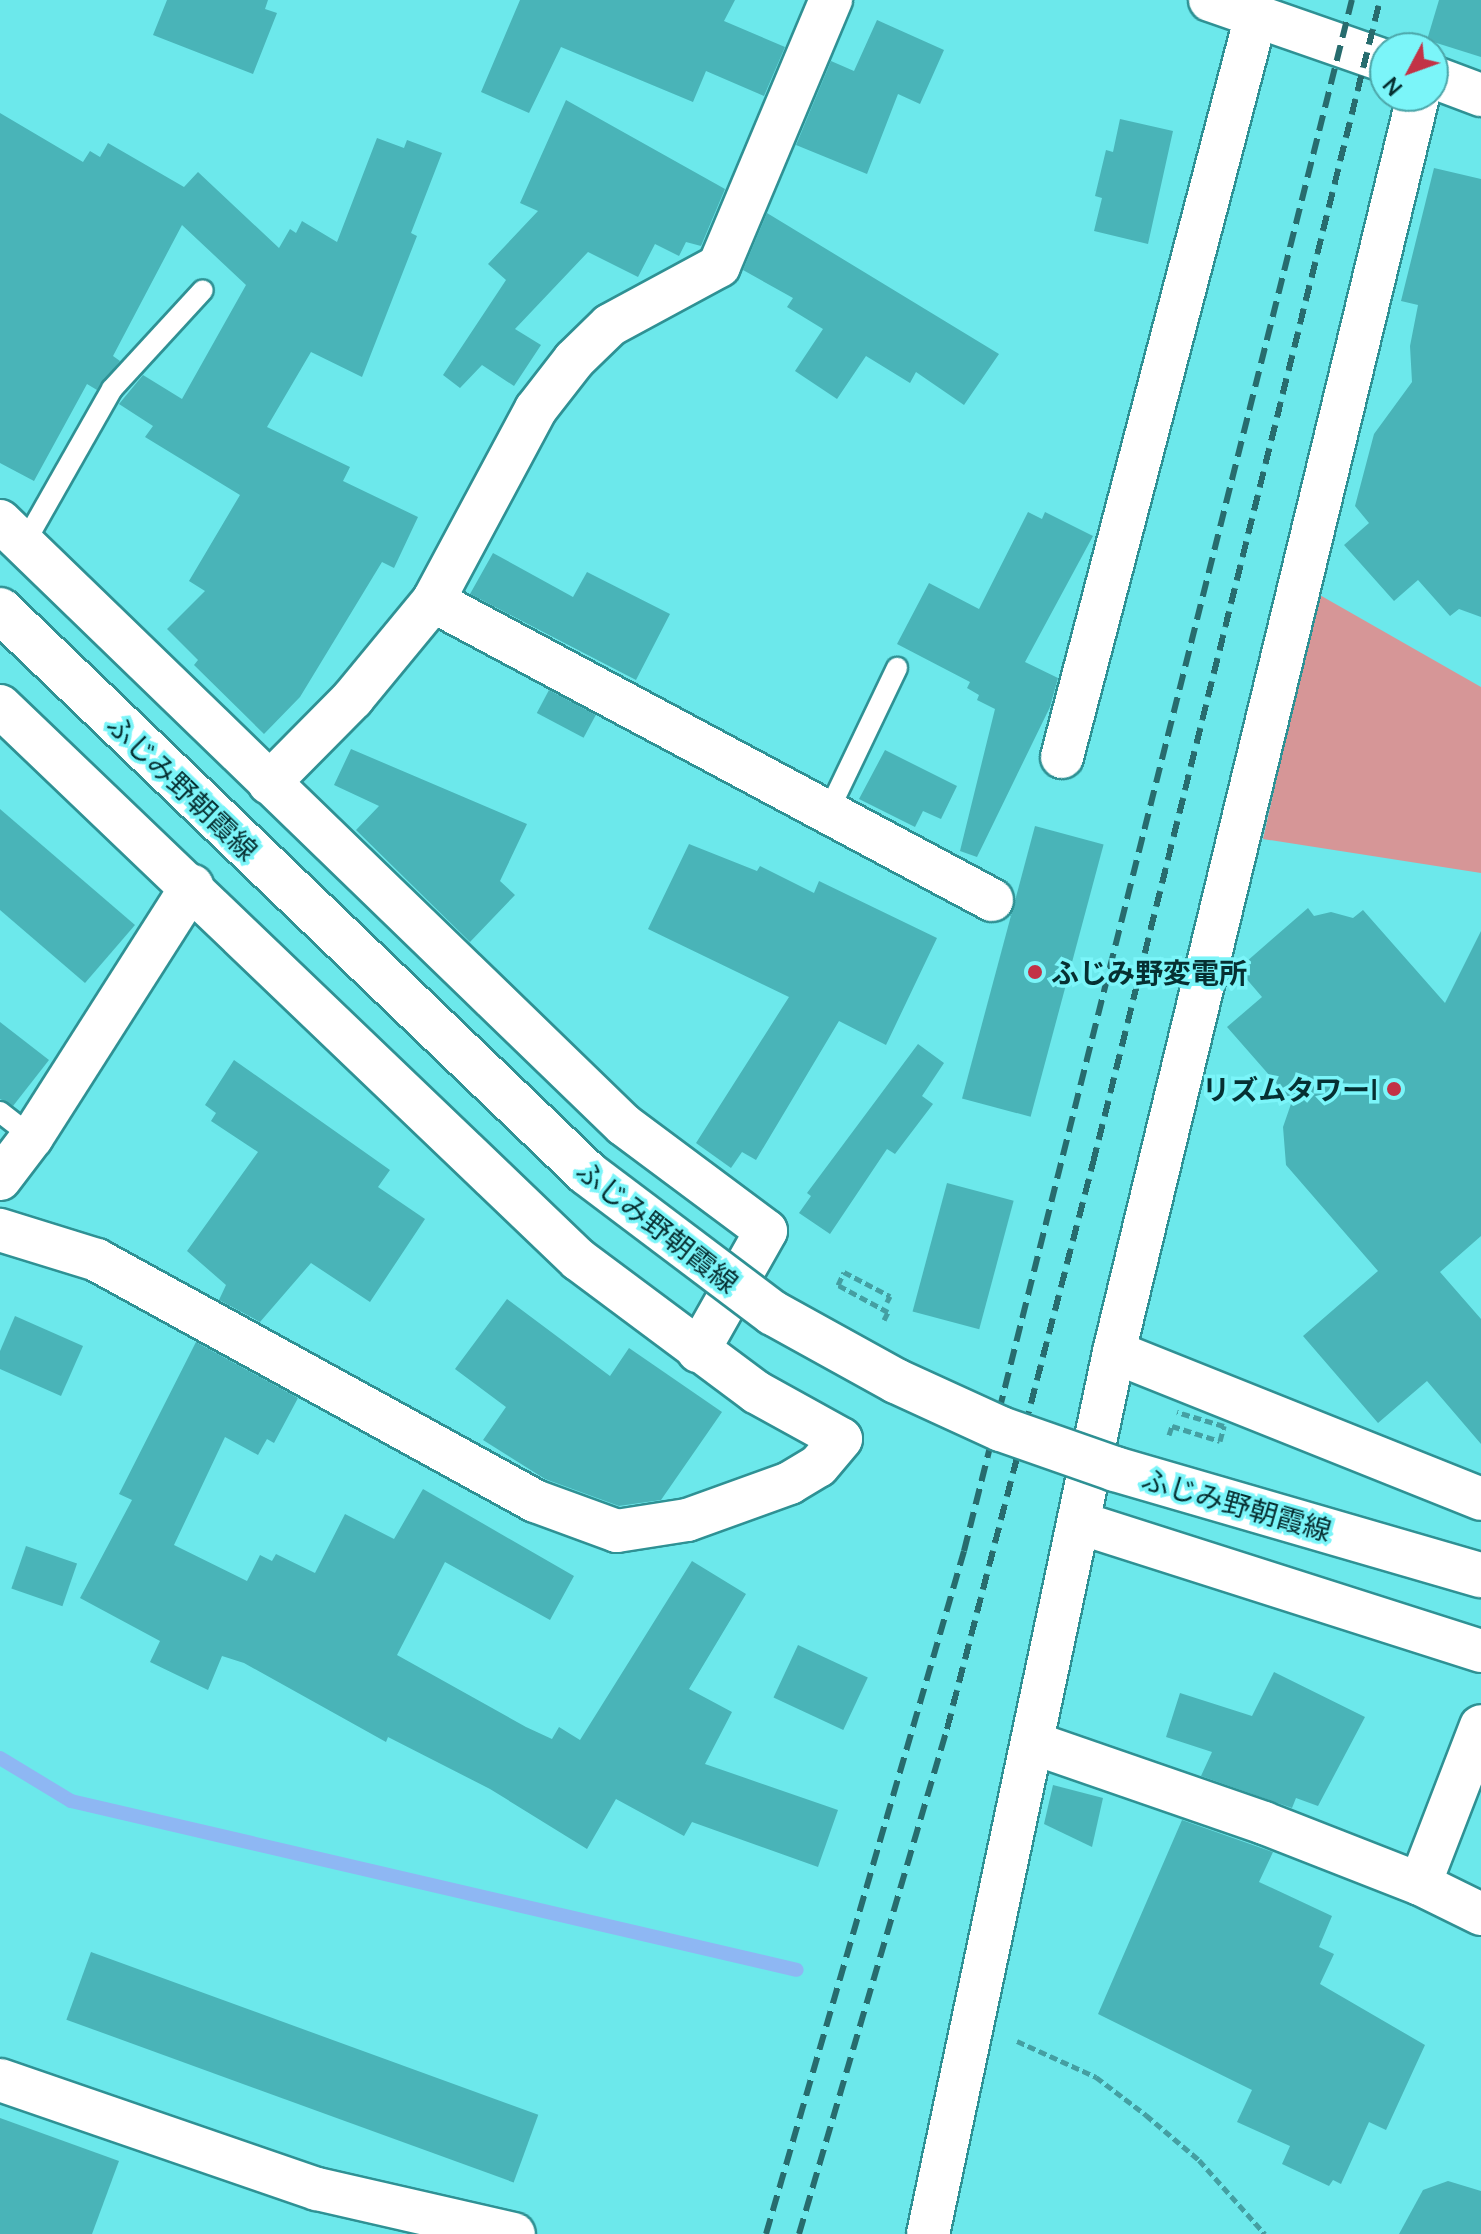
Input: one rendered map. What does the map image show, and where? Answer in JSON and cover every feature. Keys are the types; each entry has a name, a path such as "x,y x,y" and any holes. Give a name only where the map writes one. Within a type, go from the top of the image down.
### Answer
{"main road":[{"name":"ふじみ野朝霞線","path":"0,610 587,1173 773,1313 896,1381 1001,1429 1115,1469 1481,1575"}],"street":[{"path":"269,783 353,698 433,601 536,409 574,360 610,325 719,266 831,0"},
{"path":"1210,0 1369,55"},
{"path":"1062,757 1256,16"},
{"path":"1449,83 1481,95"},
{"path":"928,2234 1114,1352 1414,112"},
{"path":"12,533 624,1125 766,1231 698,1351"},
{"path":"433,601 992,900"},
{"path":"0,706 192,886 579,1260 756,1392 841,1439 818,1466 790,1483 687,1520 617,1531 535,1501 97,1260 0,1230"},
{"path":"0,1179 16,1124 192,886"},
{"path":"1114,1352 1481,1499"},
{"path":"1080,1523 1481,1651"},
{"path":"1420,1884 1481,1726"},
{"path":"1033,1743 1420,1884 1481,1914"},
{"path":"0,2080 317,2189 514,2234"}],"lane":[{"path":"12,533 112,389 203,290"},
{"path":"828,812 897,668"}],"path":[{"path":"882,1325 888,1312 838,1285 844,1272 890,1296 887,1302"},
{"path":"1168,1440 1172,1426 1220,1441 1224,1426 1177,1412"},
{"path":"972,2026 1053,2054 1096,2077 1199,2160 1265,2234"}],"shaded area":[{"path":"1318,594 1481,687 1481,873 1263,839"}],"building":[{"path":"167,0 268,0 265,9 277,13 253,74 153,35"},
{"path":"520,0 735,0 724,21 785,47 764,96 706,71 693,102 561,47 529,113 481,92"},
{"path":"1439,0 1481,0 1481,57 1449,47 1449,32 1429,32"},
{"path":"877,20 944,50 920,104 898,94 867,174 796,145 831,61 854,71"},
{"path":"566,100 725,189 701,246 686,242 679,256 655,244 638,277 588,252 515,329 541,345 514,386 482,365 460,388 443,375 506,280 488,264 538,211 520,203"},
{"path":"0,113 83,162 90,151 100,157 108,143 184,187 198,172 279,248 290,229 296,233 302,221 337,242 377,138 404,148 407,140 442,153 411,233 417,236 362,377 311,352 267,427 350,467 343,481 418,517 394,568 382,562 300,697 264,734 194,665 198,660 167,629 205,591 189,581 240,495 145,437 153,426 119,404 143,375 182,399 246,285 182,225 113,356 120,361 97,390 87,384 34,481 0,463"},
{"path":"1120,119 1173,131 1148,244 1094,231 1102,198 1095,196 1106,150 1113,152"},
{"path":"1434,168 1481,179 1481,617 1459,609 1450,616 1418,580 1394,601 1344,545 1369,523 1355,506 1374,434 1412,382 1410,346 1418,305 1401,301"},
{"path":"767,213 999,354 964,405 916,372 910,383 866,356 837,399 795,371 823,329 787,307 793,298 743,270"},
{"path":"1028,512 1042,519 1045,512 1093,536 1025,662 1058,678 1050,707 977,857 960,851 995,709 977,700 979,695 967,688 970,682 897,644 929,583 979,609"},
{"path":"493,553 573,597 587,572 670,614 636,680 470,594"},
{"path":"549,690 596,715 584,738 537,713"},
{"path":"351,749 527,824 500,881 515,895 470,942 356,830 379,806 334,785"},
{"path":"885,750 957,786 941,819 923,811 915,827 859,799"},
{"path":"0,809 135,925 85,983 0,910"},
{"name":"ふじみ野変電所","path":"1035,826 1104,844 1031,1117 962,1098"},
{"path":"689,844 757,871 760,866 814,893 819,881 937,938 886,1045 839,1021 756,1160 742,1152 731,1168 696,1143 789,997 648,929"},
{"name":"リズムタワーI","path":"1308,908 1314,916 1331,912 1353,918 1363,910 1445,1003 1481,931 1481,1236 1440,1272 1481,1319 1481,1444 1427,1381 1378,1423 1303,1336 1378,1271 1286,1165 1283,1127 1292,1101 1227,1027 1262,997 1238,969"},
{"path":"0,1022 49,1060 13,1106 0,1099"},
{"path":"918,1044 944,1063 922,1096 933,1104 895,1154 887,1149 830,1234 799,1213 811,1196 807,1193"},
{"path":"234,1060 390,1170 378,1187 425,1219 370,1302 311,1263 260,1322 219,1300 226,1285 187,1251 258,1152 211,1121 216,1113 205,1105"},
{"path":"947,1183 1014,1201 979,1329 913,1311"},
{"path":"507,1299 610,1376 629,1348 722,1412 661,1500 619,1506 545,1479 483,1440 506,1407 455,1369"},
{"path":"15,1316 83,1346 61,1396 0,1369 0,1351"},
{"path":"196,1342 298,1398 274,1443 267,1439 258,1455 225,1437 174,1545 247,1581 260,1555 272,1561 276,1554 315,1573 345,1514 394,1539 423,1489 574,1576 550,1620 445,1562 397,1655 526,1727 552,1739 559,1727 580,1740 692,1561 746,1594 689,1689 732,1712 705,1764 838,1810 818,1867 692,1822 684,1836 616,1799 587,1849 490,1789 388,1737 386,1742 244,1663 222,1656 208,1690 150,1662 160,1641 80,1598 132,1500 119,1494"},
{"path":"26,1546 77,1564 62,1606 11,1589"},
{"path":"798,1645 868,1678 843,1730 773,1698"},
{"path":"1274,1672 1365,1717 1318,1806 1296,1798 1292,1808 1201,1776 1212,1752 1166,1737 1180,1693 1252,1716"},
{"path":"1053,1785 1103,1798 1092,1847 1044,1824"},
{"path":"1182,1820 1273,1852 1259,1882 1332,1916 1319,1947 1334,1954 1320,1984 1425,2045 1386,2130 1369,2122 1341,2184 1333,2180 1329,2186 1282,2164 1290,2146 1237,2122 1252,2090 1098,2014"},
{"path":"91,1952 538,2115 514,2182 66,2020"},
{"path":"0,2118 119,2161 92,2234 0,2234"},
{"path":"1448,2181 1481,2191 1481,2234 1399,2234 1423,2190"}],"waterway":[{"path":"0,1758 71,1801 797,1970"}],"railway":[{"path":"766,2234 964,1551 1352,0"},
{"path":"799,2234 947,1729 1093,1163 1380,0"}],"place":[{"name":"ふじみ野変電所","path":"1035,972"},
{"name":"リズムタワーI","path":"1394,1089"}]}
